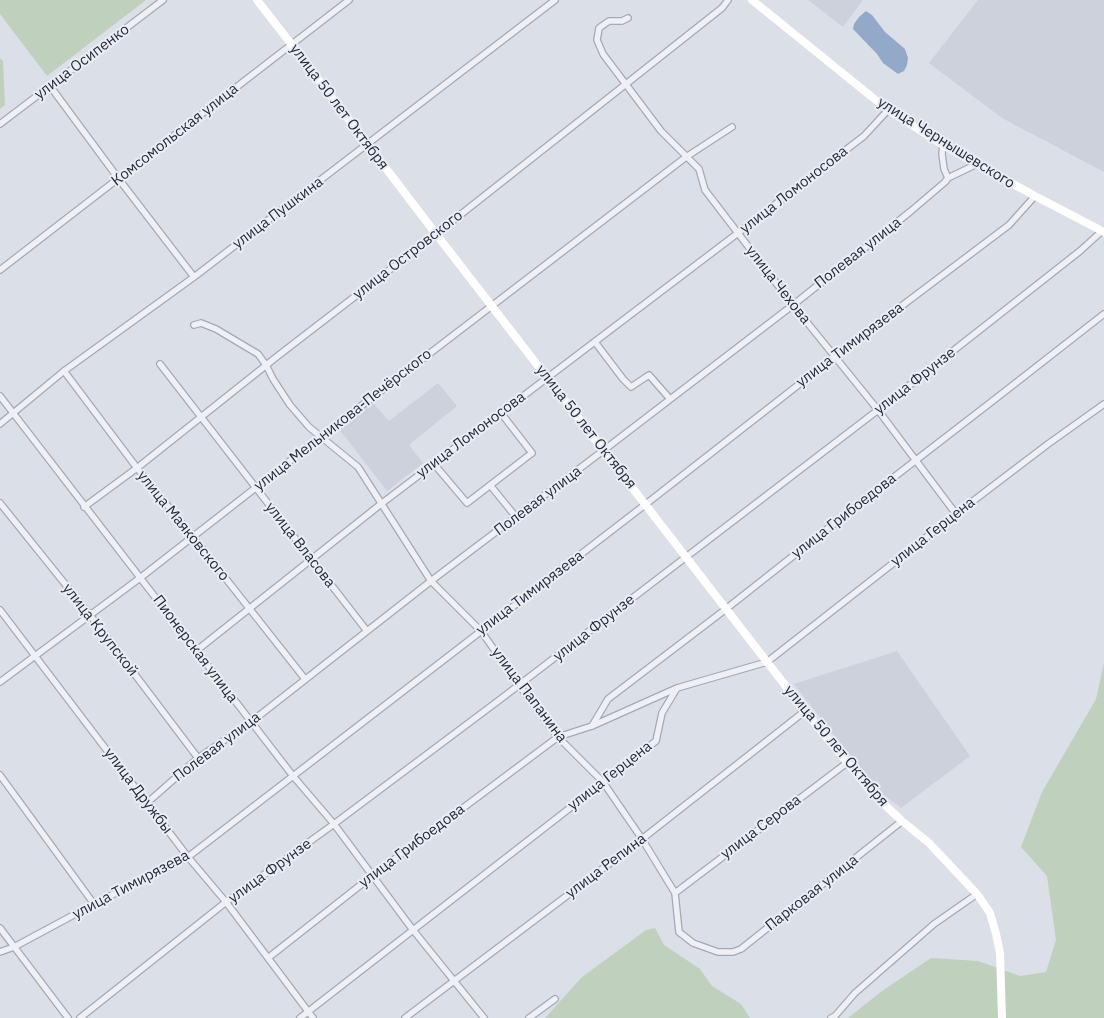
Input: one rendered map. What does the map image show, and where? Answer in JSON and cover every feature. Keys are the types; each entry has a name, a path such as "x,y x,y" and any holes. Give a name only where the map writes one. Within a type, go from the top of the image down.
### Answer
{"street":[{"name":"улица Осипенко","path":"0,124 163,0"},
{"name":"улица 50 лет Октября","path":"257,0 805,711 873,794 929,843 977,894 990,913 1000,953 1002,1018"},
{"name":"Комсомольская улица","path":"0,270 349,0"},
{"name":"улица Пушкина","path":"0,424 64,371 194,277 555,0"},
{"name":"улица Островского","path":"84,507 137,468 266,365 436,234 722,8 728,0"},
{"name":"улица Чернышевского","path":"752,0 888,110 943,145 1103,231"},
{"name":"улица Чехова","path":"628,18 622,21 609,21 599,28 597,40 603,54 661,131 699,169 705,190 793,305 878,410 956,514"},
{"path":"50,86 194,277"},
{"name":"улица Ломоносова","path":"196,651 381,504 864,136 888,110"},
{"name":"улица Мельникова-Печёрского","path":"0,682 140,578 686,157 732,127"},
{"path":"943,145 944,169 948,178"},
{"name":"Полевая улица","path":"146,803 198,758 251,722 431,581 793,305 911,212 948,178 977,164"},
{"name":"улица Тимирязева","path":"0,952 14,947 188,856 834,357 1009,225 1035,196"},
{"name":"улица Фрунзе","path":"80,1018 226,902 334,824 519,685 878,410 1103,231"},
{"name":"улица Грибоедова","path":"592,726 608,699 1104,314"},
{"name":"улица Папанина","path":"194,325 201,323 216,329 258,354 290,405 309,427 358,467 431,581 481,630 558,737 603,782 642,839 675,893 679,932 693,943 718,952"},
{"path":"595,342 622,379 631,387 649,375 670,399"},
{"name":"улица Власова","path":"160,364 367,631"},
{"name":"улица Маяковского","path":"64,371 137,468 305,679"},
{"name":"Пионерская улица","path":"0,396 292,776 334,824 413,930 484,1018"},
{"name":"улица Герцена","path":"300,1018 656,741 662,713 677,688 767,662 956,514 1104,404"},
{"path":"434,464 467,503 532,453 501,413"},
{"path":"490,485 516,517"},
{"name":"улица Крупской","path":"0,504 90,615 198,758"},
{"name":"улица Дружбы","path":"0,610 146,803 226,902 313,1018"},
{"name":"улица Грибоедова","path":"268,958 372,876 558,737 592,726 677,688"},
{"name":"улица Репина","path":"405,1018 642,839 805,711"},
{"name":"улица Серова","path":"675,893 848,762"},
{"path":"0,775 94,904"},
{"name":"Парковая улица","path":"718,952 733,952 741,949 902,821"},
{"path":"831,1018 835,1016 855,993 934,924 977,894"},
{"path":"0,928 68,1018"},
{"path":"529,1018 554,999"}],"shaded area":[{"path":"808,0 863,0 843,27"},
{"path":"978,0 1104,0 1104,172 1002,118 929,63"},
{"path":"438,383 457,406 409,445 423,463 387,491 339,429 373,403 389,421"},
{"path":"897,651 970,756 901,808 876,789 794,684"}],"green space":[{"path":"0,0 146,0 47,76 0,14"},
{"path":"0,58 3,61 5,105 0,109"},
{"path":"1104,663 1104,1018 848,1018 882,991 931,958 978,961 1020,976 1046,972 1056,940 1047,876 1021,847 1042,792 1096,699"},
{"path":"655,928 664,945 700,969 712,986 741,1004 750,1018 545,1018 582,977 646,930"}],"water":[{"path":"866,11 872,15 885,32 905,49 908,58 904,71 898,74 883,63 853,29 859,17"}]}
